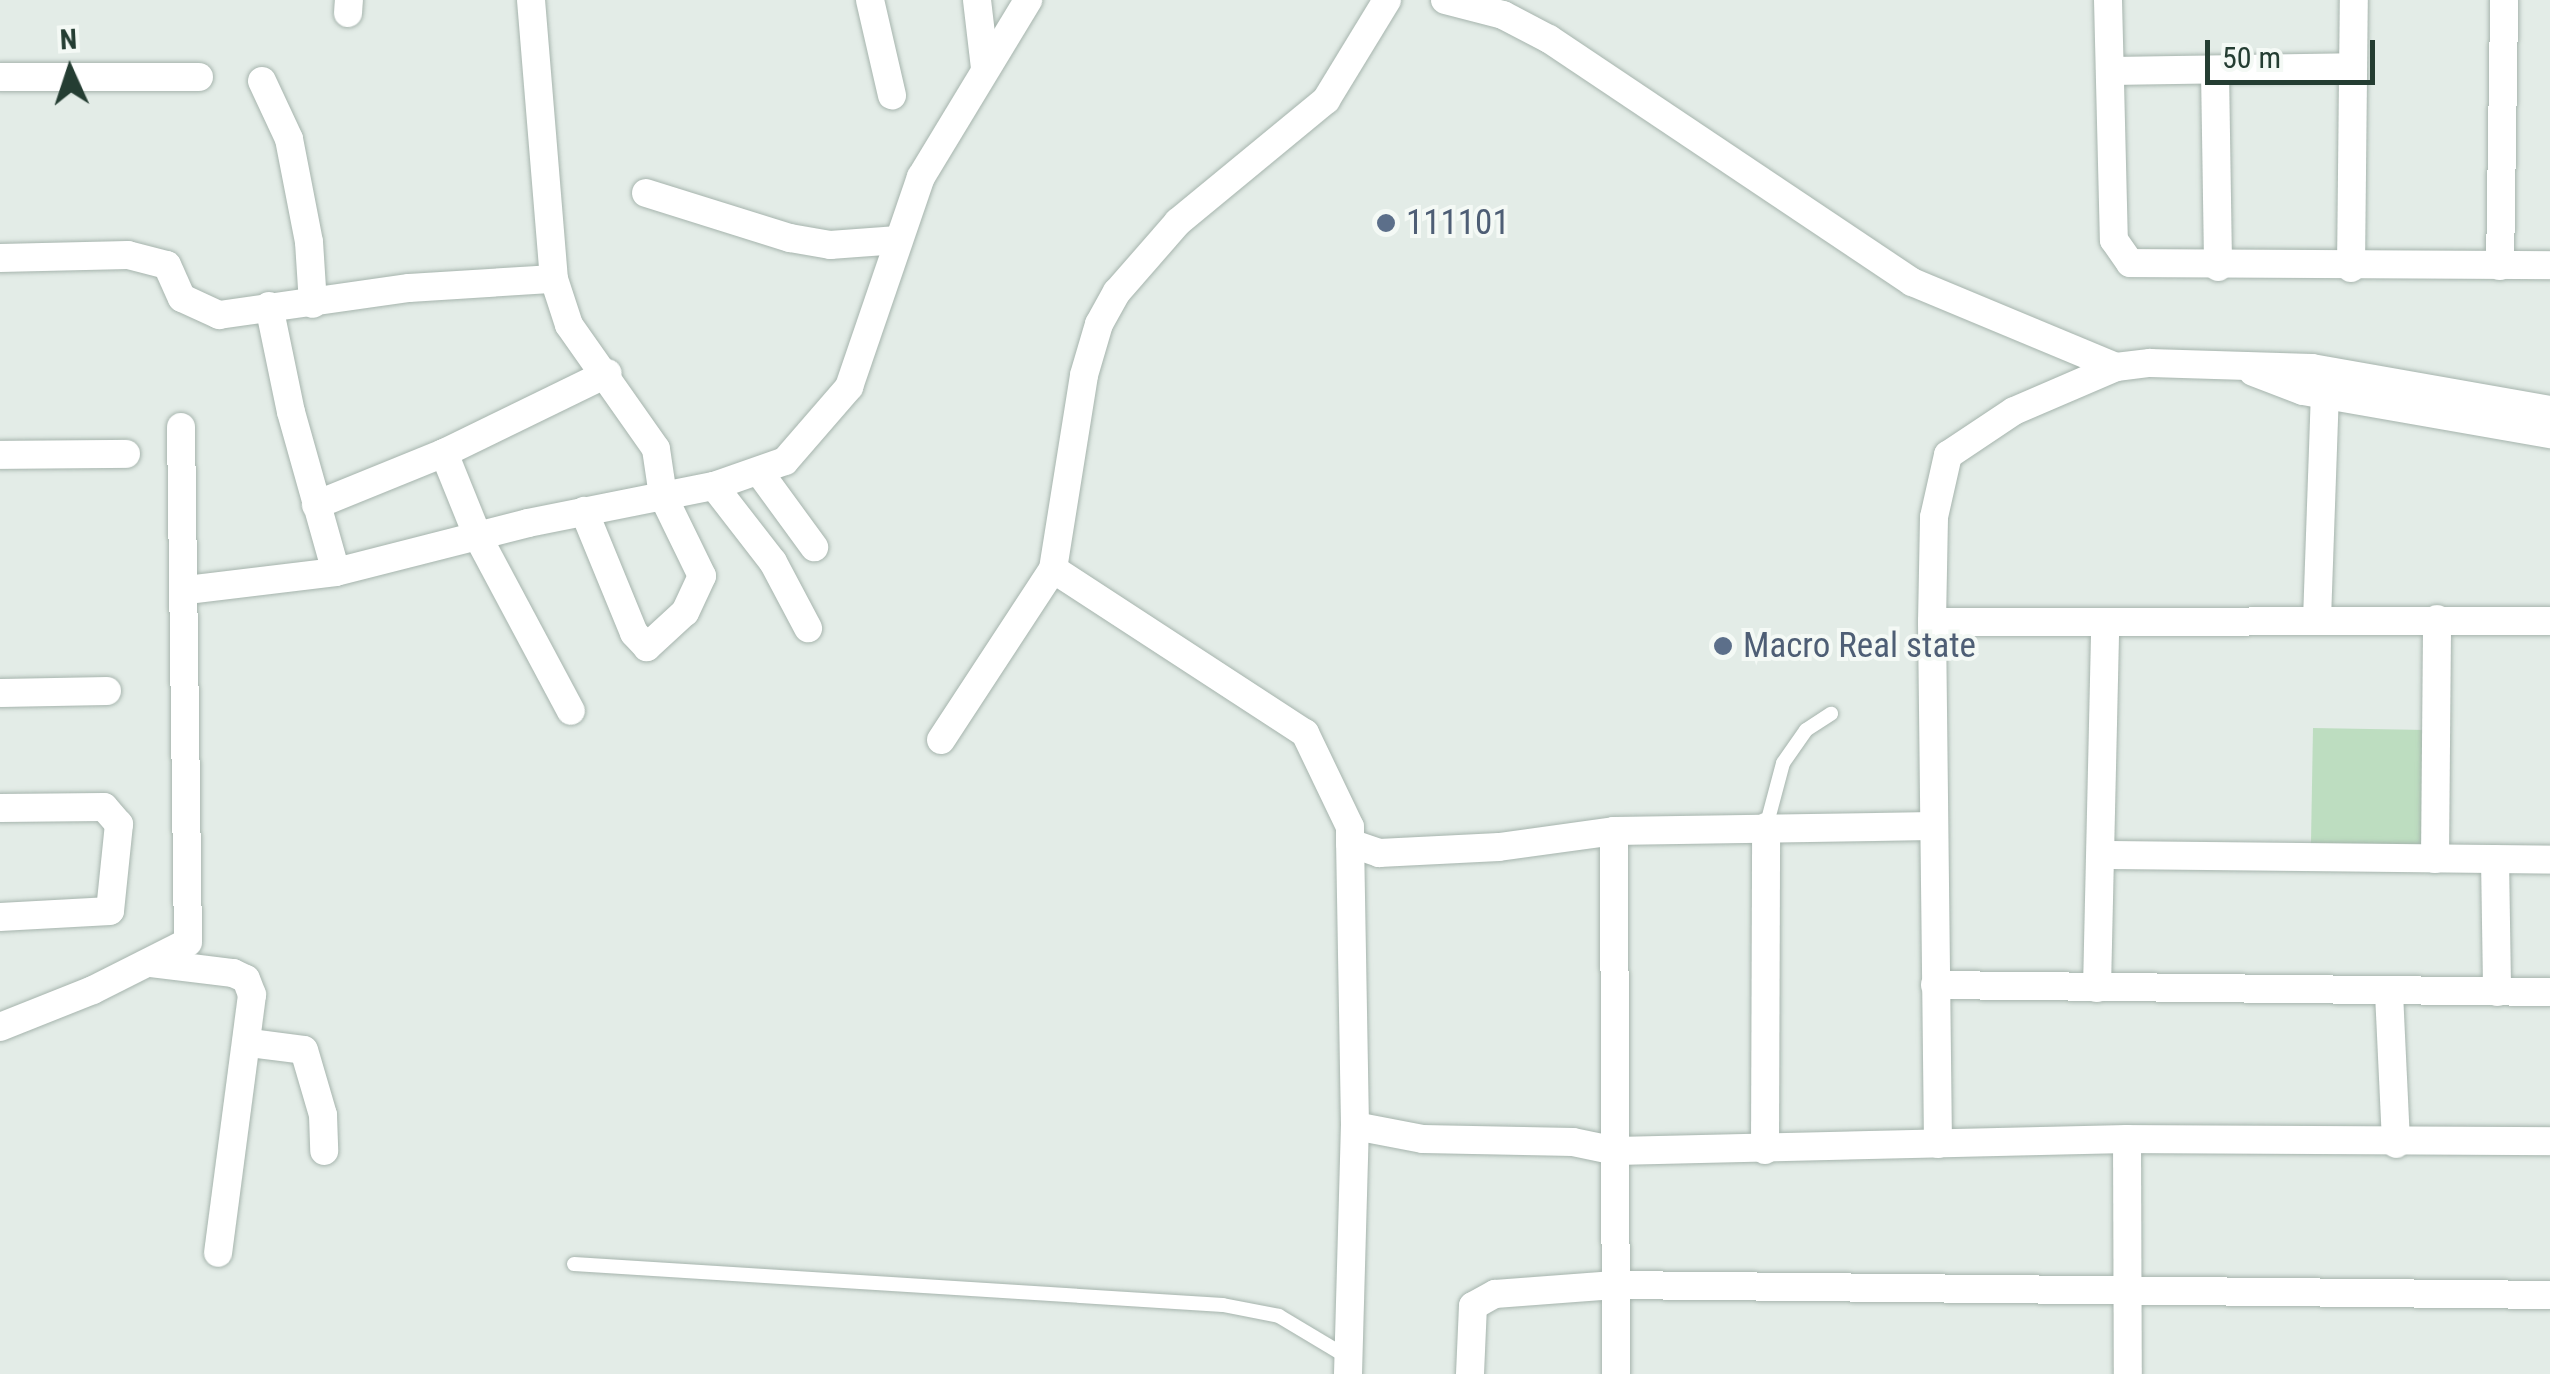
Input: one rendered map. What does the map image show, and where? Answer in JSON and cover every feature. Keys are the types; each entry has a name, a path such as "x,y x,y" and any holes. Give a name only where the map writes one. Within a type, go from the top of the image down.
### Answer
{"street":[{"path":"530,0 554,279 569,326 608,373 656,449 663,496 702,587 647,647 634,633 584,511"},
{"path":"870,0 892,95"},
{"path":"977,0 986,68"},
{"path":"187,590 336,572 584,511 714,486 760,473 802,448 850,387 921,177 1028,0"},
{"path":"941,740 1054,570 1084,375 1099,324 1117,292 1178,222 1326,100 1388,0"},
{"path":"1445,0 1503,15 1550,39 1912,282 2116,366 2312,368 2550,410"},
{"path":"2108,0 2112,214 2119,252 2141,267 2550,265"},
{"path":"2351,268 2354,0"},
{"path":"2500,266 2504,0"},
{"path":"2110,70 2353,67"},
{"path":"2215,71 2218,267"},
{"path":"0,77 199,77"},
{"path":"262,81 288,138 310,242 313,304"},
{"path":"646,192 804,241 861,246 898,240"},
{"path":"0,258 128,255 167,264 182,298 194,307 219,315 409,288 554,279"},
{"path":"269,306 316,505 336,572"},
{"path":"1938,1144 1932,622 1934,517 1948,455 1972,433 2116,366"},
{"path":"2247,370 2325,395 2550,434"},
{"path":"316,505 444,454 608,373"},
{"path":"2317,620 2325,395"},
{"path":"0,1027 151,963 188,942 187,590 180,426"},
{"path":"0,455 126,454"},
{"path":"444,454 478,536 572,710"},
{"path":"760,473 814,547"},
{"path":"714,486 774,562 808,628"},
{"path":"1054,570 1305,733 1350,827 1354,1126 1348,1366"},
{"path":"2435,859 2437,619"},
{"path":"1932,622 2550,621"},
{"path":"2097,988 2105,623"},
{"path":"0,693 107,691"},
{"path":"0,808 104,807 118,824 110,911 0,916"},
{"path":"1765,1150 1766,826"},
{"path":"1350,844 1378,853 1418,854 1614,831 1932,826"},
{"path":"1614,831 1616,1374"},
{"path":"2101,855 2550,860"},
{"path":"2495,859 2497,992"},
{"path":"151,963 246,979 254,1012 218,1253"},
{"path":"1935,985 2550,992"},
{"path":"2389,993 2396,1144"},
{"path":"250,1043 304,1050 323,1115 324,1151"},
{"path":"1354,1126 1423,1138 1574,1142 1616,1152 2127,1139 2396,1144 2550,1140"},
{"path":"2127,1139 2128,1374"},
{"path":"1470,1374 1473,1306 1495,1294 1615,1285 2550,1295"}],"lane":[{"path":"1766,826 1783,763 1806,730 1831,714"},
{"path":"574,1264 1223,1304 1279,1316 1348,1366"}],"green space":[{"path":"2313,728 2427,730 2425,854 2311,852"}],"place":[{"name":"111101","path":"1386,223"},
{"name":"Macro Real state","path":"1723,646"}]}
